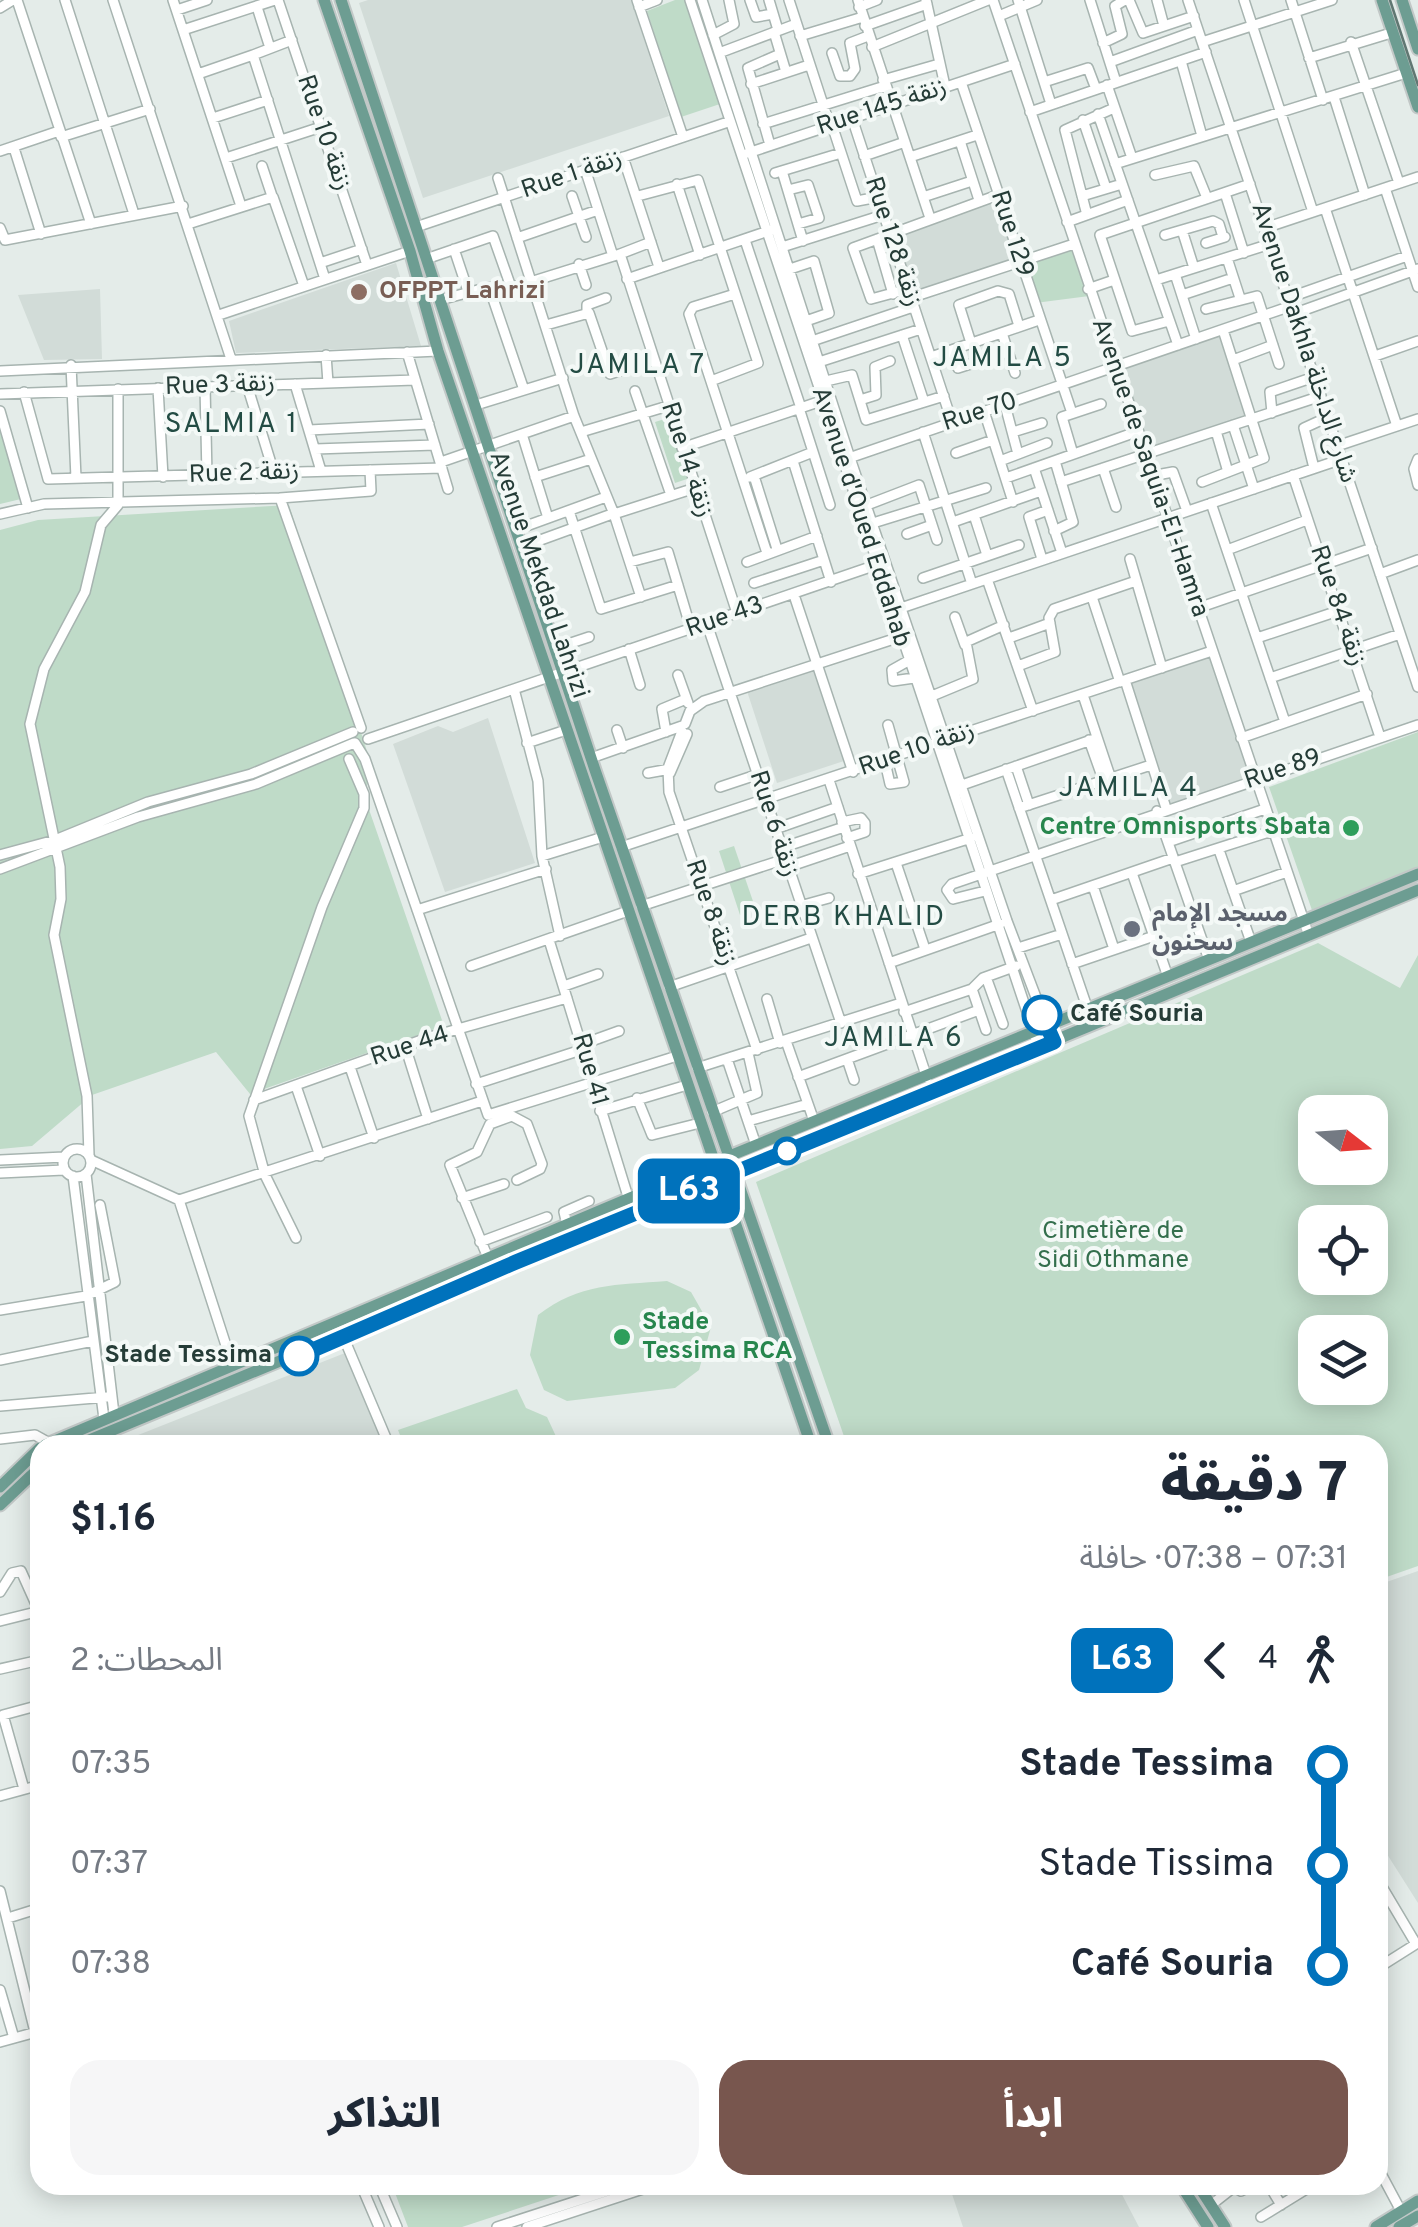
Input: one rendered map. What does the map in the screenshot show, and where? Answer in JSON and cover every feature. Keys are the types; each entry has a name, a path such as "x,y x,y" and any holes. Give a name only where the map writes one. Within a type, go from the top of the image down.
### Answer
{"main road":[{"name":"Avenue Mekdad Lahrizi","path":"324,0 548,678 808,1435"},
{"name":"Avenue Mekdad Lahrizi","path":"341,0 591,758 826,1435"},
{"path":"1382,0 1418,107"},
{"path":"1402,0 1414,21 1418,49"},
{"path":"69,1435 714,1162 1418,874"},
{"path":"102,1435 1418,890"},
{"path":"0,1487 30,1461"},
{"path":"0,1505 30,1476"},
{"path":"1187,2195 1208,2227"},
{"path":"1204,2195 1226,2227"},
{"path":"1376,2227 1418,2201"},
{"path":"1399,2227 1418,2216"}],"street":[{"path":"0,8 15,0 91,224"},
{"path":"65,0 134,214"},
{"path":"113,0 231,359"},
{"path":"207,0 175,5 241,206"},
{"path":"184,30 277,0"},
{"name":"Rue 10 زنقة","path":"277,0 367,265"},
{"path":"657,0 638,3 683,137"},
{"name":"Avenue d'Oued Eddahab","path":"690,0 728,122 745,154"},
{"name":"Avenue d'Oued Eddahab","path":"702,0 745,154 846,460 932,696 941,741 1002,923 1010,968 1040,1030"},
{"path":"713,36 734,24 729,0"},
{"path":"750,0 756,17 773,14"},
{"path":"769,0 786,72"},
{"path":"789,0 855,198 864,202 878,197"},
{"path":"832,53 840,76 850,76 855,69 850,43 877,0"},
{"path":"872,47 923,29 931,20 990,0"},
{"name":"Avenue de Saquia-El-Hamra","path":"990,0 999,16 1114,367 1309,936"},
{"path":"999,16 1019,3 1037,0"},
{"path":"1090,0 1110,62 1106,85 1132,158"},
{"path":"1103,43 1122,34 1115,6 1127,0 1143,33 1194,16"},
{"path":"1157,0 1164,26"},
{"name":"Avenue Dakhla شارع الداخلة","path":"1188,0 1418,687"},
{"path":"1244,0 1314,212"},
{"path":"1291,0 1309,58 1365,195"},
{"path":"1030,112 1181,61 1252,27 1332,0"},
{"path":"800,36 926,2 946,86"},
{"path":"1019,3 1051,104"},
{"path":"257,6 270,48"},
{"path":"863,17 930,218"},
{"path":"719,53 796,24"},
{"path":"1110,62 1198,30"},
{"path":"1309,58 1351,42 1392,33"},
{"path":"198,74 292,40"},
{"path":"1351,42 1399,183"},
{"path":"770,145 750,84 750,64 780,54"},
{"path":"253,57 325,279"},
{"path":"1181,61 1202,136"},
{"path":"750,84 809,64"},
{"name":"Rue 145 زنقة","path":"763,124 939,64"},
{"name":"Rue 145 زنقة","path":"745,154 1015,64"},
{"path":"1044,82 1085,68 1106,85"},
{"path":"1114,164 1406,73"},
{"name":"Rue 129","path":"961,82 1062,386 1073,454"},
{"path":"213,118 268,100"},
{"path":"1087,214 1065,138 1066,128 1114,108"},
{"path":"0,151 150,109"},
{"path":"1098,114 1178,345"},
{"name":"Rue 128 زنقة","path":"852,118 952,422"},
{"path":"1083,120 1106,188"},
{"name":"Rue 1 زنقة","path":"416,226 728,122"},
{"path":"226,158 320,127"},
{"path":"910,157 978,135"},
{"path":"960,141 979,200"},
{"path":"864,156 905,142"},
{"path":"14,148 41,234"},
{"path":"803,241 779,172 841,152"},
{"path":"623,158 660,268"},
{"path":"262,166 304,286"},
{"path":"1154,175 1194,166 1207,198"},
{"name":"Rue 14 زنقة","path":"586,172 626,279 737,613"},
{"path":"1264,228 1418,177"},
{"path":"498,178 574,416 641,597"},
{"path":"638,196 698,179 758,361 754,367 711,381"},
{"path":"923,198 972,181"},
{"path":"677,184 700,255"},
{"path":"1082,196 1122,184"},
{"path":"1169,321 1132,331 1100,242 1102,233 1250,184"},
{"path":"788,190 808,185 819,218 798,224"},
{"path":"1385,188 1418,288"},
{"path":"1224,193 1244,253"},
{"path":"910,298 893,294 877,239 998,195"},
{"path":"188,224 272,196"},
{"path":"572,196 586,237"},
{"path":"1066,222 1128,200"},
{"path":"0,228 3,241 183,206"},
{"path":"1326,208 1397,426"},
{"path":"517,238 598,210"},
{"path":"782,248 884,215"},
{"path":"1194,268 1174,232 1213,221 1219,224 1222,237"},
{"path":"626,279 770,230"},
{"name":"Avenue d'Oued Eddahab","path":"770,230 790,270 826,381 826,399"},
{"path":"1206,243 1237,233"},
{"path":"426,259 494,237 511,288"},
{"name":"Rue 128 زنقة","path":"877,239 853,248 875,300 893,294"},
{"path":"744,240 830,505"},
{"path":"440,300 468,292 511,288 651,242"},
{"path":"812,341 910,298 1074,244"},
{"path":"1156,280 1270,244"},
{"path":"320,264 362,249"},
{"path":"454,249 468,292"},
{"path":"219,315 410,251"},
{"path":"1291,306 1349,276 1407,256"},
{"path":"1227,258 1240,298"},
{"path":"790,270 814,261 829,313 806,321"},
{"path":"579,264 586,285"},
{"path":"1291,306 1415,270"},
{"path":"1175,274 1196,339"},
{"path":"1182,295 1234,278"},
{"path":"1088,289 1114,280"},
{"path":"490,290 524,390"},
{"path":"971,343 959,304 998,291 1009,294 1019,326"},
{"path":"735,294 689,311 742,480 772,551"},
{"path":"1206,310 1256,296 1279,364"},
{"path":"606,298 587,306 610,374 653,360"},
{"name":"Rue 70","path":"846,460 1291,306"},
{"path":"546,326 588,313"},
{"path":"931,357 1039,320"},
{"path":"819,362 921,329"},
{"path":"1202,482 1264,458 1223,330"},
{"path":"1002,332 1015,373"},
{"path":"902,335 924,402"},
{"path":"1375,356 1418,342"},
{"path":"1233,360 1272,345"},
{"path":"0,371 438,350"},
{"path":"952,350 958,368 1008,352"},
{"path":"407,352 448,489"},
{"path":"326,355 328,383"},
{"path":"860,400 876,395 874,367 890,361"},
{"path":"70,366 76,478"},
{"path":"826,381 852,376 866,420 944,396"},
{"path":"1272,413 1270,392 1314,377"},
{"path":"476,406 564,378"},
{"name":"Rue 3 زنقة","path":"0,394 416,380"},
{"path":"296,384 321,471"},
{"path":"247,385 274,473"},
{"path":"205,386 208,476"},
{"path":"158,388 163,476"},
{"path":"106,1397 87,1173 87,1096 54,942 61,886 31,736 32,712 50,655 86,592 102,525 118,505 118,389"},
{"name":"Rue 14 زنقة","path":"635,391 671,495"},
{"name":"Rue 2 زنقة","path":"24,392 46,478 208,476 442,465 574,416"},
{"path":"1062,482 1321,396"},
{"path":"682,448 826,399"},
{"path":"1067,415 1101,404"},
{"path":"1005,405 1018,454"},
{"path":"581,432 668,406"},
{"path":"984,411 1013,502"},
{"path":"0,412 28,508"},
{"path":"1314,468 1305,426 1328,417"},
{"path":"1338,446 1418,419"},
{"path":"309,430 429,424"},
{"path":"1013,432 1042,424"},
{"path":"1234,425 1254,489"},
{"path":"1216,431 1228,472"},
{"path":"923,432 972,584"},
{"path":"1006,478 1136,432"},
{"path":"522,434 548,518"},
{"path":"956,453 993,440"},
{"path":"1000,461 1048,443"},
{"path":"315,449 435,444"},
{"path":"742,480 813,452"},
{"path":"535,477 591,459"},
{"path":"902,608 1342,459"},
{"path":"1418,459 1414,469 1418,485"},
{"name":"Avenue d'Oued Eddahab","path":"846,460 873,523 899,637 962,785 973,838"},
{"path":"793,461 831,582"},
{"path":"1054,531 1073,522 1055,461"},
{"path":"1034,468 1062,552"},
{"path":"1102,468 1116,507"},
{"path":"0,514 28,508 370,492 370,470"},
{"path":"307,472 307,494"},
{"path":"1151,476 1174,472 1187,511"},
{"path":"754,476 772,551"},
{"name":"Rue 84 زنقة","path":"1293,476 1380,737"},
{"path":"866,505 919,485 938,540"},
{"path":"524,546 695,488"},
{"path":"873,523 986,488"},
{"path":"953,522 1041,491"},
{"path":"518,529 606,497"},
{"path":"280,498 488,1115 494,1117 677,1056"},
{"path":"1211,504 1285,722"},
{"path":"1042,560 1029,517 1048,510"},
{"path":"569,511 602,610 678,586"},
{"path":"974,515 987,555"},
{"path":"1227,550 1308,520"},
{"path":"907,534 932,525"},
{"path":"747,562 816,536"},
{"path":"923,578 1019,545"},
{"path":"1198,608 1372,548"},
{"path":"630,562 668,552 691,629"},
{"path":"1130,559 1162,668"},
{"path":"754,583 824,560"},
{"path":"1380,574 1418,560"},
{"name":"Rue 43","path":"359,736 384,732 548,678 881,564"},
{"path":"987,579 1032,711"},
{"path":"1008,638 1092,597 1136,581"},
{"path":"794,594 854,772"},
{"path":"1092,597 1151,765 1168,842 1209,960"},
{"path":"1256,638 1338,610"},
{"path":"932,696 973,679 955,617"},
{"path":"1018,666 1055,652 1050,617"},
{"name":"Rue 6 زنقة","path":"707,624 841,1023"},
{"path":"965,645 1004,625"},
{"path":"690,710 730,692 910,634"},
{"path":"1270,678 1400,634"},
{"path":"556,648 589,637"},
{"path":"629,649 640,684"},
{"name":"Rue 10 زنقة","path":"622,847 1212,651"},
{"path":"908,661 891,674 896,682 914,678"},
{"path":"648,773 670,771 690,710 678,674"},
{"name":"Rue 41","path":"514,689 538,781 542,856 558,917 555,938 564,986 629,1200"},
{"path":"1241,738 1367,694"},
{"path":"1083,695 1108,780"},
{"path":"666,732 662,709 686,699"},
{"path":"884,762 890,784 902,783 888,724"},
{"name":"Rue 89","path":"984,873 1418,725"},
{"path":"591,758 684,729"},
{"path":"527,743 566,730"},
{"path":"618,730 623,748"},
{"path":"0,854 54,840 148,802 251,774 359,736"},
{"path":"0,869 138,817 256,784 359,736"},
{"path":"962,785 1093,739"},
{"path":"296,1238 266,1175 250,1126 254,1100 322,907 364,808 364,794 349,759"},
{"path":"1024,806 1151,765"},
{"path":"1011,768 1088,1010"},
{"name":"Rue 8 زنقة","path":"670,771 681,829 749,1026 752,1052"},
{"path":"720,787 756,775"},
{"path":"829,780 927,1078"},
{"path":"774,829 838,807"},
{"name":"Rue 89","path":"1168,842 1264,809"},
{"path":"1051,900 1272,831"},
{"path":"781,848 846,833"},
{"path":"642,906 786,863 846,833"},
{"path":"542,856 602,836"},
{"path":"858,874 973,838"},
{"path":"1219,850 1250,942"},
{"path":"896,863 924,950"},
{"path":"417,910 546,869"},
{"path":"1232,890 1287,872"},
{"path":"984,873 952,884 947,894 952,899 985,891"},
{"name":"Avenue d'Oued Eddahab","path":"984,873 985,891 1018,948 1040,1030"},
{"path":"1132,873 1168,977"},
{"path":"1093,886 1114,949"},
{"path":"800,906 828,898"},
{"path":"471,966 628,911"},
{"name":"Rue 41","path":"558,917 571,932"},
{"path":"889,963 1002,923"},
{"path":"1018,948 1062,934"},
{"path":"1072,964 1154,936"},
{"path":"670,987 811,938"},
{"path":"696,1068 972,988 986,977 1023,963"},
{"path":"564,986 598,974"},
{"path":"986,977 1002,1024"},
{"path":"972,988 986,1030"},
{"name":"Rue 44","path":"254,1100 404,1046 568,998"},
{"path":"767,999 814,1121"},
{"path":"798,1077 979,1010"},
{"path":"749,1026 772,1018"},
{"path":"1040,1030 1054,1042"},
{"path":"1040,1030 1040,1048"},
{"path":"476,1084 619,1032"},
{"path":"404,1046 428,1119"},
{"path":"712,1112 741,1102 758,1089 752,1052"},
{"path":"847,1058 854,1080"},
{"path":"727,1059 756,1145"},
{"path":"350,1067 374,1138"},
{"path":"600,1111 687,1084"},
{"path":"296,1086 320,1156"},
{"path":"637,1098 652,1135 700,1123"},
{"path":"74,1149 179,1200 266,1175 482,1101"},
{"path":"748,1121 808,1104"},
{"path":"488,1258 450,1165 476,1152 490,1124 507,1116 527,1124 542,1164 517,1180"},
{"path":"0,1160 64,1157 74,1149 87,1120"},
{"path":"64,1157 92,1341 109,1416"},
{"path":"0,1173 123,1172"},
{"path":"462,1198 504,1184"},
{"path":"179,1200 232,1364"},
{"path":"567,1225 564,1212 590,1202"},
{"path":"0,1310 86,1296 111,1286 116,1276 100,1205"},
{"path":"480,1242 547,1217"},
{"path":"524,1226 530,1240"},
{"path":"343,1336 385,1435"},
{"path":"0,1360 92,1341"},
{"path":"0,1406 106,1397"},
{"path":"0,1439 30,1436"},
{"path":"0,1592 19,1571 30,1592"},
{"path":"0,1621 30,1614"},
{"path":"0,1669 30,1662"},
{"path":"24,1789 3,1715 30,1707"},
{"path":"0,1796 30,1787"},
{"path":"1,1896 30,2001"},
{"path":"1388,1897 1416,1944 1388,1962"},
{"path":"8,1918 30,1911"},
{"path":"0,1990 14,2038"},
{"path":"0,2042 30,2033"},
{"path":"1388,2187 1401,2211"},
{"path":"366,2195 379,2227"},
{"path":"383,2195 397,2227"},
{"path":"496,2227 595,2195"},
{"path":"527,2227 625,2195"},
{"path":"1211,2205 1224,2195"},
{"path":"1275,2195 1281,2205"},
{"path":"1261,2218 1298,2195"},
{"path":"370,2204 385,2199"}],"shaded area":[{"path":"631,0 669,116 423,198 359,3"},
{"path":"1000,196 1022,262 912,298 891,233"},
{"name":"OFPPT Lahrizi","path":"396,263 421,346 236,353 229,321"},
{"path":"100,289 102,359 44,360 18,295"},
{"path":"1226,332 1257,421 1150,451 1122,368"},
{"path":"1218,653 1261,779 1169,810 1127,683"},
{"path":"818,663 847,760 777,783 746,688"},
{"path":"488,718 535,863 445,892 393,744 438,726 453,732"},
{"path":"350,1351 383,1435 138,1435"},
{"path":"1418,1571 1418,1903 1388,1856 1388,1582"},
{"path":"952,2195 1122,2195 1139,2227 963,2227"}],"green space":[{"path":"686,0 720,104 681,117 647,11"},
{"path":"1080,243 1097,295 1035,303 1022,262"},
{"path":"671,417 690,478 675,483 655,422"},
{"path":"0,429 21,499 0,504"},
{"path":"289,505 372,767 364,795 444,1026 250,1094 216,1052 92,1095 32,1146 0,1149 0,530 38,520"},
{"name":"Centre Omnisports Sbata","path":"1418,732 1418,870 1313,913 1269,787"},
{"path":"734,846 756,910 740,915 719,851"},
{"name":"Cimetière de Sidi Othmane","path":"1318,943 1400,988 1418,955 1418,1566 1388,1576 1388,1435 844,1435 756,1182"},
{"name":"Stade Tessima RCA","path":"667,1281 691,1292 711,1327 699,1370 675,1388 567,1401 544,1390 530,1355 538,1315 584,1291"},
{"path":"517,1389 526,1408 547,1417 555,1435 400,1435 398,1430"},
{"path":"396,2195 559,2195 462,2227 408,2227"}],"tram line":[{"path":"1390,0 1418,85"}],"bus line":[{"name":"L63","path":"299,1356 516,1262 1054,1042 1042,1015"}],"place":[{"name":"OFPPT Lahrizi","path":"359,292"},
{"name":"Centre Omnisports Sbata","path":"1351,828"},
{"name":"مسجد الإمام سحنون","path":"1132,929"},
{"name":"Café Souria","path":"1042,1015"},
{"name":"Stade Tessima RCA","path":"622,1337"},
{"name":"Stade Tessima","path":"299,1356"}],"district":[{"name":"JAMILA 5","path":"1003,359"},
{"name":"JAMILA 7","path":"638,366"},
{"name":"SALMIA 1","path":"232,425"},
{"name":"JAMILA 4","path":"1129,789"},
{"name":"DERB KHALID","path":"844,918"},
{"name":"JAMILA 6","path":"894,1039"}]}
